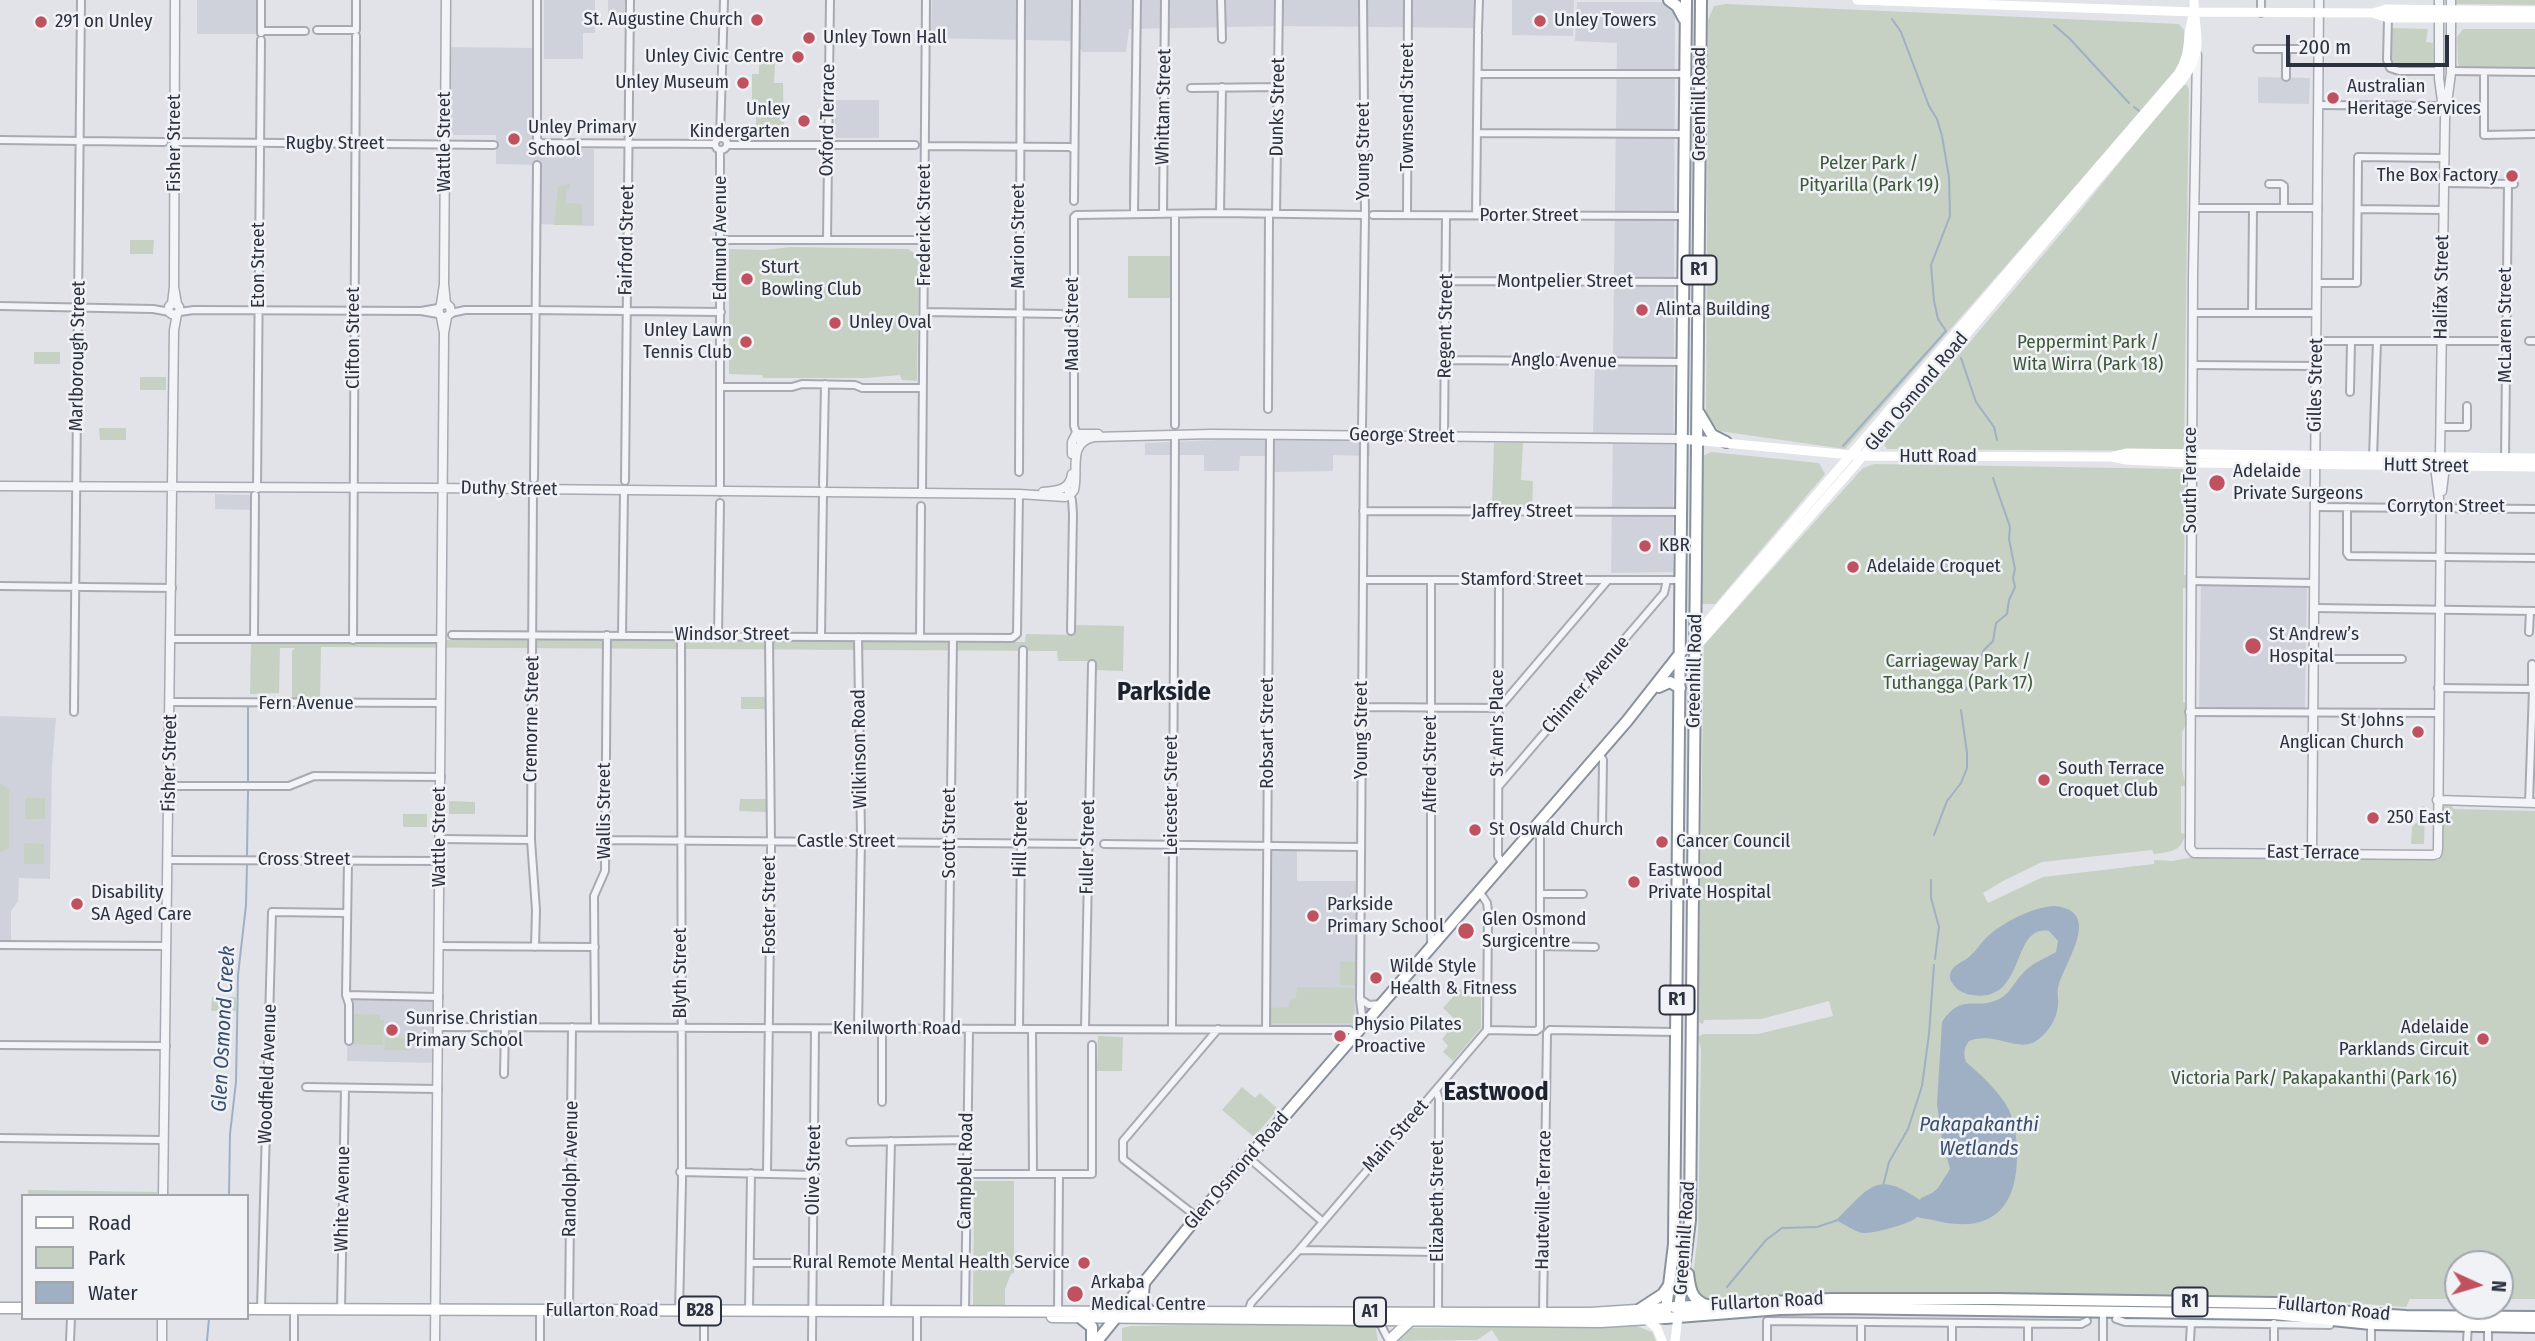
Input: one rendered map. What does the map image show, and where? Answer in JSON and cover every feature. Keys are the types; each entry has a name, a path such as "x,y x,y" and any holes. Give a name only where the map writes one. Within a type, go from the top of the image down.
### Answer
{"highway":[{"path":"1669,0 1681,11 1686,25"},
{"name":"Greenhill Road","path":"1666,1313 1674,1244 1686,0"},
{"name":"Greenhill Road","path":"1678,1312 1690,1220 1701,0"},
{"path":"1685,49 1696,39 1701,40"},
{"path":"1685,157 1693,160 1700,149"},
{"path":"1684,182 1693,173 1700,175"},
{"path":"1684,265 1691,268 1699,264"},
{"path":"1682,394 1698,392"},
{"path":"1698,411 1712,435 1726,442"},
{"path":"1682,512 1697,512"},
{"name":"Glen Osmond Road","path":"1095,1341 1197,1217 1599,753 1695,636"},
{"name":"Glen Osmond Road","path":"1627,720 1641,709 1695,648"},
{"path":"1659,687 1670,682 1680,688"},
{"name":"R1","path":"1686,1262 1690,1292 1697,1302 1706,1305"},
{"path":"1144,1283 1142,1304 1150,1311"},
{"path":"1640,1310 1663,1294 1669,1285"},
{"name":"Fullarton Road","path":"1678,1312 1706,1305 1831,1299 1992,1305"},
{"name":"Fullarton Road","path":"1666,1313 1992,1305 2103,1306 2468,1326 2535,1317"},
{"path":"1082,1319 1092,1327 1095,1341"},
{"name":"Fullarton Road","path":"2371,1319 2486,1322 2535,1327"}],"main road":[{"path":"1857,0 2194,12 2373,13 2388,9 2535,11"},
{"name":"South Terrace","path":"2194,0 2198,27 2197,55"},
{"path":"2451,9 2535,18"},
{"name":"South Terrace","path":"2180,77 2186,61 2194,12"},
{"name":"Glen Osmond Road","path":"1695,648 1862,456 1977,315 2197,55"},
{"name":"Glen Osmond Road","path":"1695,636 1848,456 1977,315"},
{"name":"Hutt Road","path":"1682,439 1848,456 2112,457 2126,453 2191,458"},
{"name":"Hutt Street","path":"2373,461 2440,456 2535,467"},
{"name":"Hutt Street","path":"2191,458 2373,461 2440,466 2535,458"},
{"path":"0,1308 21,1308"},
{"name":"Fullarton Road","path":"248,1309 1058,1311 1117,1315 1392,1317 1410,1321 1543,1317 1640,1310 1666,1313"},
{"name":"Fullarton Road","path":"999,1312 1082,1319 1150,1311 1372,1321 1438,1312 1647,1320 1666,1313"},
{"name":"Greenhill Road","path":"1675,1341 1678,1312"},
{"name":"Greenhill Road","path":"1662,1341 1666,1313"},
{"path":"1647,1320 1657,1328 1662,1341"},
{"path":"1391,1340 1410,1321"}],"street":[{"name":"Marlborough Street","path":"74,712 82,0"},
{"name":"Fisher Street","path":"163,1194 171,702 175,0"},
{"name":"Eton Street","path":"254,639 261,0"},
{"name":"Clifton Street","path":"353,640 356,0"},
{"name":"Wattle Street","path":"435,1341 446,0"},
{"path":"537,0 537,140 541,143 714,144 720,138 724,0"},
{"name":"Fairford Street","path":"625,481 630,0"},
{"name":"Oxford Terrace","path":"827,240 830,0"},
{"name":"Frederick Street","path":"922,493 926,0"},
{"name":"Marion Street","path":"1019,472 1021,0"},
{"path":"1074,201 1076,0"},
{"path":"1137,0 1134,213 1365,215"},
{"name":"Whittam Street","path":"1163,213 1165,0"},
{"path":"1221,0 1222,39"},
{"name":"Dunks Street","path":"1272,214 1279,88 1279,0"},
{"name":"Young Street","path":"1363,0 1365,215 1360,999 1363,1024"},
{"name":"Townsend Street","path":"1407,215 1408,0"},
{"path":"1476,215 1479,0"},
{"path":"2261,0 2261,12"},
{"name":"Gilles Street","path":"2312,853 2319,0"},
{"path":"2388,9 2387,60 2390,68 2399,71 2439,71"},
{"name":"Halifax Street","path":"2439,9 2439,71 2445,118"},
{"name":"Halifax Street","path":"2440,466 2444,158 2445,118 2451,71 2451,9"},
{"path":"317,30 356,33"},
{"path":"261,35 305,31"},
{"path":"2257,49 2319,49"},
{"path":"2286,49 2286,77"},
{"name":"South Terrace","path":"2194,853 2190,850 2189,840 2189,712 2197,55"},
{"path":"2451,71 2535,72"},
{"path":"2484,72 2484,135 2535,134"},
{"path":"1478,74 1685,74"},
{"name":"South Terrace","path":"2180,77 2191,91 2196,104"},
{"path":"1220,213 1222,87"},
{"path":"1191,88 1279,88"},
{"path":"2318,105 2443,106"},
{"path":"1477,133 1685,134"},
{"path":"720,138 726,140 727,145"},
{"path":"0,140 164,142"},
{"name":"Rugby Street","path":"175,142 494,145"},
{"path":"714,144 720,151 727,145"},
{"path":"727,145 915,145"},
{"path":"925,146 1073,149"},
{"name":"Edmund Avenue","path":"720,151 720,492"},
{"path":"2317,283 2357,283 2358,157 2444,158"},
{"path":"534,479 537,165"},
{"name":"McLaren Street","path":"2444,183 2511,184 2505,462"},
{"path":"2269,184 2284,186 2284,208"},
{"path":"2194,208 2318,208"},
{"path":"2252,313 2253,208"},
{"path":"2358,209 2443,210"},
{"name":"Maud Street","path":"1068,491 1076,483 1076,453 1080,443 1074,426 1073,217 1134,213"},
{"path":"1175,214 1175,425"},
{"path":"1268,409 1272,214"},
{"name":"Porter Street","path":"1373,215 1684,216"},
{"name":"Regent Street","path":"1444,437 1446,216"},
{"path":"721,240 925,240"},
{"name":"Montpelier Street","path":"1446,281 1683,282"},
{"path":"0,306 194,310 721,312"},
{"path":"924,312 1061,314"},
{"path":"2193,313 2317,313"},
{"path":"2316,341 2506,341"},
{"path":"2350,392 2351,341"},
{"path":"2373,461 2377,341"},
{"name":"Anglo Avenue","path":"1445,360 1682,362"},
{"path":"2192,365 2316,366"},
{"path":"821,636 825,384"},
{"path":"720,387 855,384 862,388 923,388"},
{"path":"2441,427 2466,427 2467,406"},
{"name":"George Street","path":"1076,434 1085,432 1122,436"},
{"name":"George Street","path":"1080,443 1089,438 1122,436 1363,432 1444,437 1682,439"},
{"name":"Maud Street","path":"1071,631 1073,514 1068,491 1072,478 1072,442 1076,434"},
{"name":"Robsart Street","path":"1266,1030 1270,435"},
{"name":"Leicester Street","path":"1172,1029 1175,436"},
{"path":"2440,466 2437,800 2532,803 2532,664"},
{"name":"Duthy Street","path":"0,486 256,492 353,487 533,491 823,490 1019,494 1068,491"},
{"name":"Cremorne Street","path":"533,491 531,840 536,910 535,947"},
{"path":"622,635 624,491"},
{"name":"Windsor Street","path":"452,635 1012,638 1017,634 1019,494"},
{"path":"719,635 720,503"},
{"path":"920,506 920,637"},
{"name":"Corryton Street","path":"2315,507 2535,509"},
{"path":"2347,507 2349,556 2535,558"},
{"name":"Jaffrey Street","path":"1363,511 1682,512"},
{"name":"Stamford Street","path":"1363,580 1681,580"},
{"name":"Alfred Street","path":"1431,580 1431,949"},
{"name":"St Ann's Place","path":"1499,580 1497,856 1502,863"},
{"path":"1362,707 1499,708 1608,580"},
{"name":"Chinner Avenue","path":"1498,787 1664,593 1667,580"},
{"path":"2190,581 2314,583"},
{"path":"0,586 172,589"},
{"path":"2314,608 2533,611 2529,632"},
{"name":"Wallis Street","path":"595,1027 594,896 605,871 607,635"},
{"name":"Blyth Street","path":"679,1311 681,635"},
{"name":"Foster Street","path":"767,1174 770,842 768,635"},
{"name":"Wilkinson Road","path":"858,637 861,841 858,1029"},
{"name":"Scott Street","path":"948,1028 953,638"},
{"path":"171,639 441,639"},
{"name":"Hill Street","path":"1019,1029 1023,650"},
{"path":"2314,659 2402,659"},
{"name":"Fuller Street","path":"1085,1029 1092,664"},
{"path":"2438,688 2533,689"},
{"name":"Fern Avenue","path":"171,702 441,703"},
{"path":"2189,712 2438,713"},
{"path":"1599,753 1603,760 1602,828"},
{"path":"169,786 289,786 314,776 441,777"},
{"name":"East Terrace","path":"2194,853 2433,855 2438,849 2437,800"},
{"path":"1479,891 1487,903 1488,911 1487,1030 1536,1031 1540,1028 1540,837 1536,824"},
{"path":"440,839 531,840"},
{"name":"Castle Street","path":"605,840 1087,844"},
{"path":"1104,844 1361,847"},
{"name":"Cross Street","path":"168,860 440,861"},
{"path":"348,860 346,995 349,1004 349,1041"},
{"path":"1540,894 1583,894"},
{"name":"Woodfield Avenue","path":"261,1309 272,912 346,913"},
{"path":"0,945 166,947"},
{"path":"440,946 595,947"},
{"path":"1540,946 1595,947"},
{"path":"346,995 439,997"},
{"path":"1360,999 1369,1006 1380,1004"},
{"name":"Kenilworth Road","path":"439,1027 1218,1029 1348,1030 1355,1034"},
{"path":"504,1074 505,1027"},
{"name":"Randolph Avenue","path":"569,1311 572,1027"},
{"name":"Olive Street","path":"812,1341 815,1029"},
{"path":"882,1029 882,1102"},
{"path":"1032,1029 1033,1174"},
{"path":"1197,1217 1123,1158 1123,1141 1218,1029"},
{"name":"Campbell Road","path":"965,1312 969,1030"},
{"name":"Main Street","path":"1247,1317 1251,1303 1487,1030"},
{"name":"Hauteville Terrace","path":"1543,1317 1545,1037 1550,1030 1676,1032"},
{"path":"0,1045 166,1046"},
{"path":"967,1174 1092,1174 1092,1045"},
{"path":"306,1087 438,1089"},
{"name":"White Avenue","path":"341,1310 345,1088"},
{"name":"Elizabeth Street","path":"1436,1090 1439,1099 1438,1312"},
{"path":"0,1138 164,1140"},
{"path":"850,1142 966,1140"},
{"path":"887,1312 891,1141"},
{"path":"1249,1158 1323,1222"},
{"path":"680,1172 815,1175"},
{"path":"749,1311 751,1173"},
{"path":"1058,1311 1059,1175"},
{"path":"1299,1250 1438,1252"},
{"path":"750,1263 813,1263"},
{"path":"1992,1305 1992,1324"},
{"path":"2103,1306 2103,1341"},
{"path":"294,1310 294,1341"},
{"path":"540,1311 540,1341"},
{"path":"704,1311 704,1341"},
{"path":"917,1312 917,1341"},
{"name":"Fullarton Road","path":"2116,1319 2124,1322 2191,1323 2244,1313 2274,1323 2332,1325"},
{"path":"1391,1340 1392,1317"},
{"path":"2371,1319 2371,1341"},
{"path":"70,1341 71,1320"},
{"path":"162,1320 162,1341"},
{"path":"1372,1321 1381,1325 1391,1340"},
{"name":"Fullarton Road","path":"1768,1341 1768,1321 2081,1324 2088,1321"},
{"path":"2486,1322 2488,1341"},
{"path":"1861,1323 1861,1341"},
{"path":"1952,1323 1952,1341"},
{"path":"2190,1341 2191,1323"},
{"path":"2274,1323 2274,1341"},
{"path":"2028,1324 2028,1341"},
{"path":"2467,1341 2468,1326"}],"shaded area":[{"path":"197,0 256,0 256,34 197,34"},
{"path":"544,0 595,0 595,33 583,33 583,59 544,59"},
{"path":"608,0 625,0 624,21 608,21"},
{"path":"932,0 1477,0 1476,28 1282,26 1129,29 1126,52 1083,52 1073,41 931,38"},
{"path":"1512,0 1574,0 1573,36 1512,35"},
{"path":"1577,2 1665,2 1675,15 1673,572 1611,573 1613,436 1593,435 1595,358 1613,358 1617,43 1575,41"},
{"name":"Unley Primary School","path":"450,47 532,48 532,143 539,149 594,149 594,226 539,224 539,165 496,164 496,135 448,135"},
{"path":"2258,77 2310,78 2309,104 2258,103"},
{"path":"835,100 879,100 879,138 835,138"},
{"path":"1265,438 1356,439 1370,444 1370,456 1333,455 1333,471 1273,472 1273,456 1240,456 1239,471 1204,471 1204,455 1145,455 1145,443"},
{"path":"215,494 251,495 251,510 215,509"},
{"name":"St Andrew’s Hospital","path":"2201,584 2307,585 2305,709 2199,707"},
{"path":"0,716 56,718 52,765 50,879 19,878 18,901 11,911 11,941 0,941"},
{"name":"Parkside Primary School","path":"1270,851 1297,851 1297,881 1357,881 1357,1025 1270,1025"},
{"name":"Sunrise Christian Primary School","path":"348,996 437,998 436,1063 347,1061"}],"green space":[{"path":"2455,0 2535,0 2535,5 2455,4"},
{"name":"Pelzer Park / Pityarilla (Park 19)","path":"1726,4 2179,24 2184,30 2184,56 2175,73 1845,449 1719,431 1706,414 1708,20 1714,6"},
{"path":"2391,28 2428,29 2426,42 2433,43 2433,68 2404,69 2390,63"},
{"path":"2463,29 2535,29 2535,68 2460,68 2457,37"},
{"path":"759,63 775,63 774,83 783,83 784,133 756,133 756,111 752,111 752,74 759,74"},
{"name":"Peppermint Park / Wita Wirra (Park 18)","path":"2182,85 2187,85 2189,89 2184,448 2180,451 1887,449 1884,444 2081,210"},
{"path":"570,184 569,190 566,190 566,203 582,204 582,225 554,225 558,187"},
{"path":"130,240 154,240 153,254 130,254"},
{"path":"791,247 908,249 919,256 917,381 902,380 900,375 866,378 763,378 762,375 729,374 729,249 765,250"},
{"path":"1128,256 1172,256 1171,298 1128,298"},
{"path":"34,352 60,352 60,364 34,364"},
{"path":"140,377 166,377 166,390 140,390"},
{"path":"99,428 126,428 126,440 100,440"},
{"path":"1494,443 1523,443 1521,480 1533,481 1532,508 1492,507"},
{"path":"1711,452 1819,463 1825,474 1715,604 1702,604 1703,456"},
{"name":"Victoria Park/ Pakapakanthi (Park 16)","path":"1874,464 2183,469 2184,474 2189,475 2185,489 2184,575 2188,575 2188,588 2183,588 2183,702 2186,703 2186,725 2182,732 2182,770 2186,786 2181,786 2181,833 2185,834 2183,840 2178,848 2165,853 2154,854 2152,850 2042,862 1983,893 1988,903 2043,877 2154,864 2154,860 2172,861 2199,856 2439,860 2442,806 2451,805 2454,809 2535,811 2535,1299 2514,1299 2514,1250 2444,1250 2444,1299 2410,1299 2406,1307 2285,1298 1830,1294 1705,1301 1697,1297 1693,1274 1698,1235 1701,1049 1698,1037 1703,1034 1758,1034 1833,1016 1829,1001 1761,1019 1704,1020 1703,1024 1698,1022 1704,645 1863,468"},
{"path":"1075,625 1124,626 1123,671 1095,670 1095,661 1058,661 1057,651 321,647 320,698 292,699 292,651 295,648 280,648 279,693 250,694 251,642 628,638 1025,642 1026,634 1074,635"},
{"path":"741,697 767,697 767,709 741,709"},
{"path":"0,783 9,789 9,848 0,852"},
{"path":"25,798 45,798 45,819 25,819"},
{"path":"740,799 766,799 766,812 739,811"},
{"path":"449,801 475,802 475,814 449,814"},
{"path":"2422,806 2425,807 2424,844 2411,844 2412,827 2417,822"},
{"path":"403,814 427,814 427,827 403,827"},
{"path":"24,843 44,844 44,864 24,864"},
{"path":"1340,961 1356,962 1356,985 1340,985"},
{"path":"1297,987 1354,988 1354,1023 1271,1023 1271,1008 1289,1007 1289,1001 1296,998"},
{"path":"1460,989 1471,997 1481,997 1481,1028 1453,1061 1443,1052 1448,1046 1442,1039 1457,1021 1443,1008"},
{"path":"212,997 236,997 236,1011 211,1011"},
{"path":"354,1014 380,1015 380,1020 384,1020 383,1045 353,1044"},
{"path":"1098,1036 1123,1037 1122,1071 1097,1071"},
{"path":"385,1037 409,1038 409,1050 384,1050"},
{"path":"1242,1087 1255,1098 1260,1093 1278,1109 1254,1137 1222,1110"},
{"path":"974,1181 1014,1181 1014,1273 1011,1274 1005,1289 1005,1305 973,1305"},
{"path":"28,1190 157,1192 157,1194 28,1194"},
{"path":"1375,1324 1378,1341 1122,1341 1122,1328 1132,1326"},
{"path":"1637,1326 1652,1332 1656,1341 1499,1341 1492,1330 1477,1340 1397,1341 1402,1328"}],"water":[{"name":"Pakapakanthi Wetlands","path":"2055,906 2069,910 2077,917 2079,926 2074,950 2058,987 2057,1010 2051,1025 2040,1038 2029,1044 2021,1045 1988,1038 1969,1041 1964,1051 1966,1062 2000,1096 2013,1122 2017,1158 2011,1192 2005,1204 1996,1214 1971,1224 1917,1217 1891,1228 1862,1233 1836,1220 1866,1191 1875,1186 1893,1186 1920,1200 1938,1188 1950,1169 1937,1104 1942,1022 1963,1004 1992,1002 2001,998 2034,964 2056,952 2058,941 2049,931 2037,932 2028,939 2010,977 2002,988 1990,995 1972,995 1959,990 1950,979 1951,971 2008,922 2037,909"}],"waterway":[{"path":"1843,446 1946,331 1938,319 1931,265 1950,216 1949,177 1942,136 1901,32 1892,19"},
{"path":"2054,25 2129,103"},
{"name":"Glen Osmond Creek","path":"1132,129 1133,57"},
{"path":"2134,107 2139,111"},
{"name":"Glen Osmond Creek","path":"1130,203 1131,138"},
{"path":"1961,358 1976,402 1994,427 1997,440"},
{"path":"1966,690 1984,650 1993,641 1996,623 2007,614 2015,587 2010,527 1993,478"},
{"name":"Glen Osmond Creek","path":"248,707 248,782"},
{"path":"1934,835 1947,801 1961,783 1967,768 1961,710"},
{"name":"Glen Osmond Creek","path":"247,855 248,791"},
{"name":"Glen Osmond Creek","path":"229,1194 230,1134 236,1082 238,975 246,905 247,864"},
{"path":"1931,880 1931,898 1939,927 1935,959"},
{"path":"1883,1186 1889,1162 1908,1129 1922,1086 1934,965"},
{"path":"1727,1287 1766,1240 1782,1228 1817,1227 1838,1220"},
{"name":"Glen Osmond Creek","path":"207,1341 209,1320"}],"place":[{"name":"St. Augustine Church","path":"757,20"},
{"name":"Unley Towers","path":"1540,21"},
{"name":"291 on Unley","path":"41,22"},
{"name":"Unley Town Hall","path":"809,38"},
{"name":"Unley Civic Centre","path":"798,57"},
{"name":"Unley Museum","path":"743,83"},
{"name":"Australian Heritage Services","path":"2333,98"},
{"name":"Unley Kindergarten","path":"804,121"},
{"name":"Unley Primary School","path":"514,139"},
{"name":"The Box Factory","path":"2512,176"},
{"name":"Sturt Bowling Club","path":"747,279"},
{"name":"Alinta Building","path":"1642,310"},
{"name":"Unley Oval","path":"835,323"},
{"name":"Unley Lawn Tennis Club","path":"746,342"},
{"name":"Adelaide Private Surgeons","path":"2217,483"},
{"name":"KBR","path":"1645,546"},
{"name":"Adelaide Croquet","path":"1853,567"},
{"name":"St Andrew’s Hospital","path":"2253,646"},
{"name":"St Johns Anglican Church","path":"2418,732"},
{"name":"South Terrace Croquet Club","path":"2044,780"},
{"name":"250 East","path":"2373,818"},
{"name":"St Oswald Church","path":"1475,830"},
{"name":"Cancer Council","path":"1662,842"},
{"name":"Eastwood Private Hospital","path":"1634,882"},
{"name":"Disability SA Aged Care","path":"77,904"},
{"name":"Parkside Primary School","path":"1313,916"},
{"name":"Glen Osmond Surgicentre","path":"1466,931"},
{"name":"Wilde Style Health & Fitness","path":"1376,978"},
{"name":"Sunrise Christian Primary School","path":"392,1030"},
{"name":"Physio Pilates Proactive","path":"1340,1036"},
{"name":"Adelaide Parklands Circuit","path":"2483,1039"},
{"name":"Rural Remote Mental Health Service","path":"1084,1263"},
{"name":"Arkaba Medical Centre","path":"1075,1294"}],"district":[{"name":"Parkside","path":"1164,693"},
{"name":"Eastwood","path":"1496,1093"}],"park label":[{"name":"Carriageway Park / Tuthangga (Park 17)","path":"1958,673"}]}
